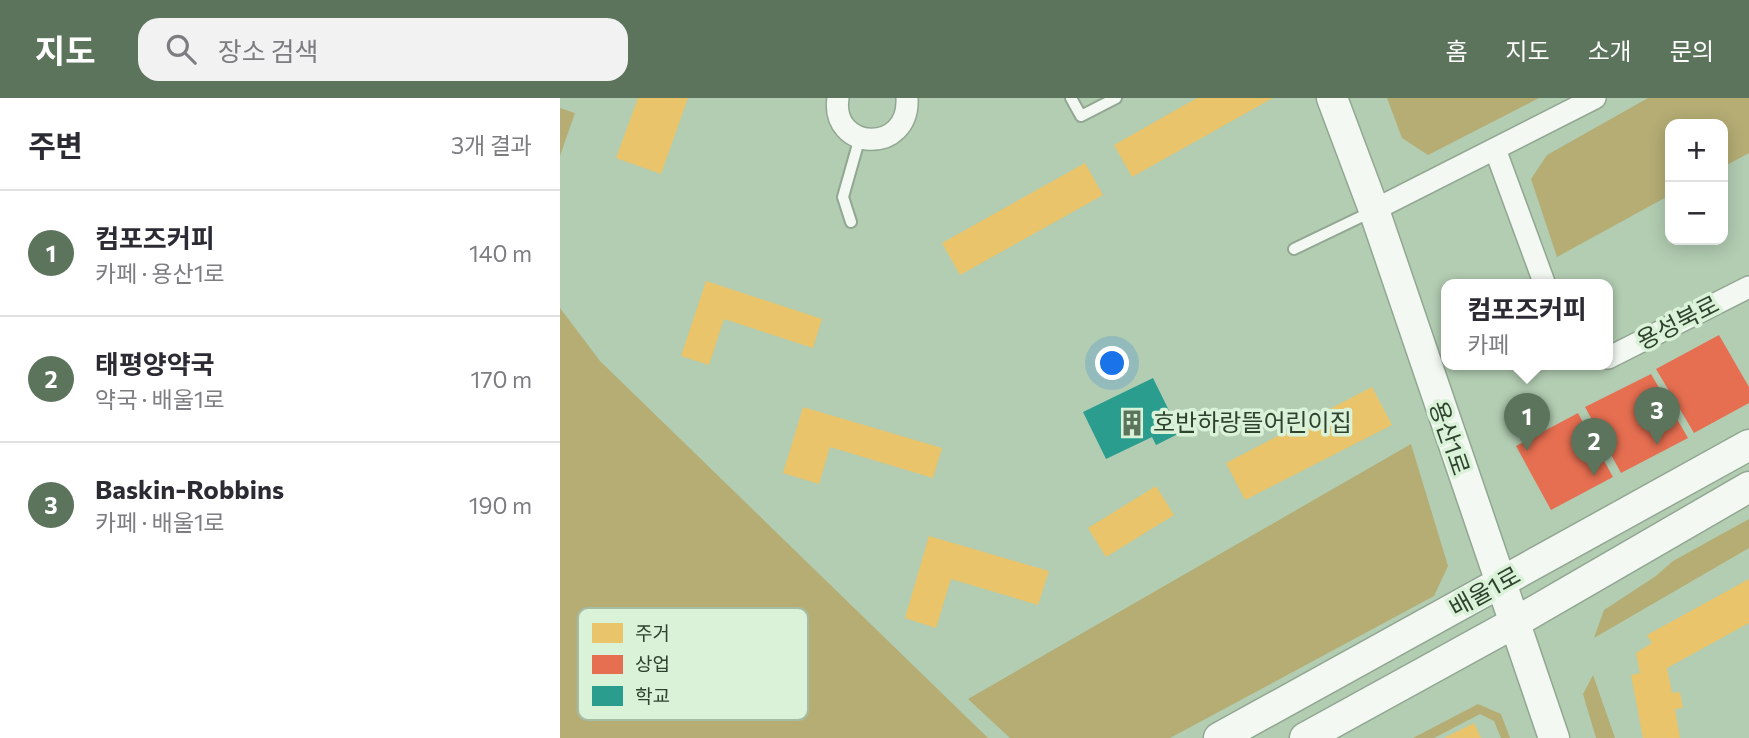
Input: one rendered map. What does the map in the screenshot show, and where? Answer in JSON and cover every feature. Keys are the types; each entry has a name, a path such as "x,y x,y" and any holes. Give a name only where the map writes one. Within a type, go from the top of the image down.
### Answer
{"main road":[{"name":"용산1로","path":"1332,98 1374,211 1554,738"},
{"name":"배울1로","path":"1219,738 1749,445"},
{"name":"배울1로","path":"1305,738 1514,623 1749,487"}],"street":[{"path":"838,98 839,117 845,127 860,137 875,140 896,131 907,111 907,98"},
{"path":"1374,211 1595,98"},
{"path":"1495,149 1543,279"},
{"name":"용성북로","path":"1613,356 1749,288"}],"lane":[{"path":"1071,98 1081,116 1116,98"},
{"path":"851,222 843,197 860,137"},
{"path":"1294,249 1374,211"}],"shaded area":[{"path":"1387,98 1539,98 1428,155 1402,138"},
{"path":"1648,98 1749,98 1749,153 1728,164 1728,119 1665,119 1665,198 1557,257 1531,179 1547,155"},
{"path":"560,108 575,113 560,156"},
{"path":"560,308 600,361 988,738 560,738"},
{"path":"1411,444 1448,566 1434,596 1170,738 1010,738 968,699"},
{"path":"1749,519 1749,548 1594,638 1604,610 1656,576 1673,561"},
{"path":"1593,675 1615,738 1596,738 1583,694"},
{"path":"1478,704 1501,714 1510,738 1501,738 1494,721 1480,714 1434,738 1413,738"}],"building: 주거":[{"path":"638,98 688,98 661,174 616,158"},
{"path":"1197,98 1273,98 1132,177 1114,145"},
{"path":"1085,163 1103,195 960,275 942,243"},
{"path":"706,281 822,319 813,348 724,319 709,365 681,356"},
{"path":"1372,387 1392,425 1245,500 1226,463"},
{"path":"803,407 942,448 933,478 830,447 819,484 783,473"},
{"path":"1156,486 1174,515 1106,557 1088,528"},
{"path":"929,536 1049,571 1038,605 951,579 936,628 905,618"},
{"path":"1749,579 1749,623 1667,668 1672,693 1680,692 1683,708 1675,709 1680,738 1643,738 1631,675 1640,673 1636,653 1652,643 1647,635"},
{"path":"1474,723 1481,738 1444,738"}],"building: 상업":[{"path":"1719,335 1749,387 1749,403 1694,433 1656,369"},
{"path":"1651,374 1688,438 1621,473 1585,407"},
{"path":"1578,413 1613,477 1551,510 1516,446"}],"building: 학교":[{"name":"호반하랑뜰어린이집","path":"1153,378 1180,433 1156,445 1152,437 1106,459 1083,412"}],"place":[{"name":"호반하랑뜰어린이집","path":"1132,423"},
{"name":"Baskin-Robbins","path":"1657,445"},
{"name":"컴포즈커피","path":"1527,451"},
{"name":"태평양약국","path":"1594,476"}]}
